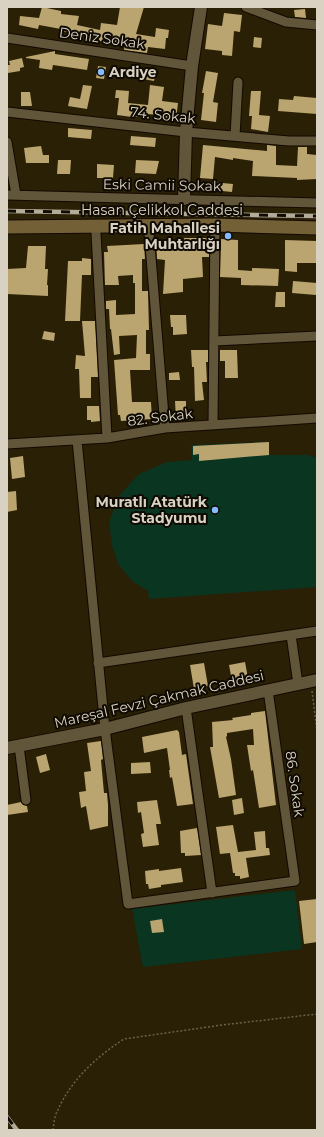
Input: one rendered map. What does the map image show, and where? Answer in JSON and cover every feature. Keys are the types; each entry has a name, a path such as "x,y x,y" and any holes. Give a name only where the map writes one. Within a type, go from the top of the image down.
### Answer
{"main road":[{"name":"Hasan Çelikkol Caddesi","path":"7,227 215,226 317,228"}],"street":[{"path":"184,199 186,132 192,66 201,7"},
{"path":"246,7 286,22 317,25"},
{"name":"Deniz Sokak","path":"7,38 192,66"},
{"path":"235,136 238,82"},
{"name":"74. Sokak","path":"7,112 186,132 289,141 317,141"},
{"path":"7,142 12,195"},
{"name":"Eski Camii Sokak","path":"12,195 317,203"},
{"path":"150,226 149,233 165,428"},
{"path":"213,425 215,226"},
{"path":"96,233 107,438"},
{"path":"214,342 317,336"},
{"name":"82. Sokak","path":"7,444 107,438 165,428 317,418"},
{"path":"77,440 104,729 128,904 212,893 186,708"},
{"path":"98,664 317,631"},
{"path":"291,635 308,682"},
{"name":"Mareşal Fevzi Çakmak Caddesi","path":"13,747 104,729 186,708 308,682"},
{"name":"86. Sokak","path":"212,893 295,881 268,690"},
{"path":"13,747 26,800"}],"path":[{"path":"308,682 317,731"},
{"path":"53,1130 56,1113 69,1089 91,1064 110,1048 124,1039 222,1025 317,1014"}],"green space":[{"name":"Muratlı Atatürk Stadyumu","path":"269,442 270,455 308,455 317,458 317,587 149,599 148,591 132,581 118,564 112,545 109,523 118,497 139,474 167,462 192,460 191,445"},
{"path":"295,890 302,949 143,967 132,909"}],"building":[{"path":"42,7 61,11 61,14 79,16 77,25 100,30 101,23 117,25 120,7 144,7 136,34 155,37 156,28 169,30 168,38 166,38 165,49 148,47 147,53 124,50 125,45 99,41 99,38 82,36 82,34 61,31 61,29 39,25 38,29 19,25 20,16 39,18"},
{"path":"305,9 306,18 295,17 294,10"},
{"path":"224,13 242,15 240,32 234,31 232,56 222,55 222,51 205,49 208,24 222,26"},
{"path":"254,37 262,38 261,48 253,47"},
{"path":"55,51 55,54 89,59 87,70 53,65 52,70 39,68 40,60 26,58"},
{"path":"22,58 24,67 20,68 20,71 8,73 7,65 10,65 9,61"},
{"name":"Ardiye","path":"98,66 106,67 104,79 96,78"},
{"path":"133,68 156,71 154,81 132,77"},
{"path":"206,71 218,73 213,102 218,103 216,122 201,120 204,93 202,93"},
{"path":"83,85 92,86 87,109 68,106 70,97 80,99"},
{"path":"150,85 164,87 162,101 178,103 176,120 164,118 165,115 145,114 145,116 132,117 117,115 119,98 115,98 116,90 129,91 128,103 148,105"},
{"path":"251,91 261,91 259,115 270,116 268,132 251,129 252,116 249,116"},
{"path":"21,92 30,92 32,106 21,106"},
{"path":"294,96 317,98 317,114 278,111 279,99 293,100"},
{"path":"68,128 92,130 91,139 68,137"},
{"path":"131,136 156,138 155,147 130,145"},
{"path":"203,145 267,151 267,145 276,146 276,165 297,166 298,147 307,147 307,154 317,155 317,179 297,180 297,178 252,176 253,161 215,157 213,179 200,178"},
{"path":"41,146 43,155 49,155 49,163 26,163 24,148"},
{"path":"58,160 71,160 70,174 57,174"},
{"path":"136,160 159,161 156,174 135,173"},
{"path":"97,164 114,165 113,178 97,178"},
{"path":"212,182 233,184 232,192 212,190"},
{"path":"184,238 209,239 209,257 202,257 203,277 183,279 183,292 163,294 165,260 157,259 156,241 184,242"},
{"path":"221,239 238,240 238,270 252,271 252,268 279,269 278,286 241,285 241,278 220,277"},
{"path":"285,240 317,241 317,263 297,263 297,272 285,271"},
{"path":"144,244 145,259 142,259 142,291 148,291 149,330 146,330 146,354 150,354 150,370 130,370 132,402 151,402 152,419 121,421 120,415 118,415 114,360 136,358 137,335 119,336 120,354 114,355 109,309 106,309 106,301 116,300 116,315 135,314 135,283 133,283 133,275 118,276 119,285 105,285 104,252 108,252 107,246"},
{"path":"28,246 46,246 45,269 48,269 48,296 7,294 7,269 26,268"},
{"path":"82,258 91,259 91,275 82,275 80,321 65,321 68,261 82,261"},
{"path":"293,281 317,283 316,295 292,293"},
{"path":"276,292 285,292 285,307 275,307"},
{"path":"170,315 186,315 187,334 173,335"},
{"path":"82,321 95,321 98,377 91,377 91,398 80,398 79,369 75,369 76,355 85,356"},
{"path":"44,331 55,333 54,341 42,339"},
{"path":"191,350 208,350 208,362 206,362 207,382 202,382 204,400 195,401 194,367 192,367"},
{"path":"220,350 237,350 238,378 225,378 225,361 220,361"},
{"path":"179,372 180,380 169,380 169,373"},
{"path":"175,401 186,401 186,420 176,420"},
{"path":"87,406 99,406 100,421 91,422 91,420 87,420"},
{"path":"269,442 269,455 199,461 199,454 193,455 193,446"},
{"path":"23,456 25,477 12,479 10,458"},
{"path":"16,491 17,510 7,512 7,492"},
{"path":"245,662 248,678 232,681 229,665"},
{"path":"204,663 208,686 194,689 190,665"},
{"path":"265,711 276,805 259,808 253,770 251,771 247,745 254,745 253,729 227,733 226,737 236,795 219,798 210,747 213,747 212,722 233,720 232,718"},
{"path":"177,730 179,732 182,755 186,754 193,804 177,806 172,777 170,778 167,748 144,753 142,737"},
{"path":"101,741 104,793 107,793 108,805 108,826 90,830 86,806 81,808 79,792 86,791 84,772 91,771 87,743"},
{"path":"46,754 50,770 40,773 36,757"},
{"path":"150,762 151,773 131,774 131,763"},
{"path":"242,798 244,813 234,815 232,800"},
{"path":"157,800 161,824 156,824 159,845 143,847 141,834 144,833 141,812 138,813 137,802"},
{"path":"21,802 23,805 27,806 28,812 7,815 7,805"},
{"path":"233,825 238,852 256,850 254,832 265,831 266,848 269,848 270,855 246,858 249,877 240,879 240,876 235,876 235,873 233,873 230,853 220,854 216,827"},
{"path":"197,828 201,855 185,856 185,853 181,853 180,831"},
{"path":"181,868 183,882 161,885 161,887 149,889 148,884 146,884 145,871"},
{"path":"317,899 317,942 304,944 299,901"},
{"path":"162,919 164,932 152,933 150,921"}],"railway":[{"path":"7,211 317,216"},
{"path":"7,1117 17,1130"}],"place":[{"name":"Ardiye","path":"101,72"},
{"name":"Fatih Mahallesi Muhtarlığı","path":"228,236"},
{"name":"Muratlı Atatürk Stadyumu","path":"215,510"}]}
